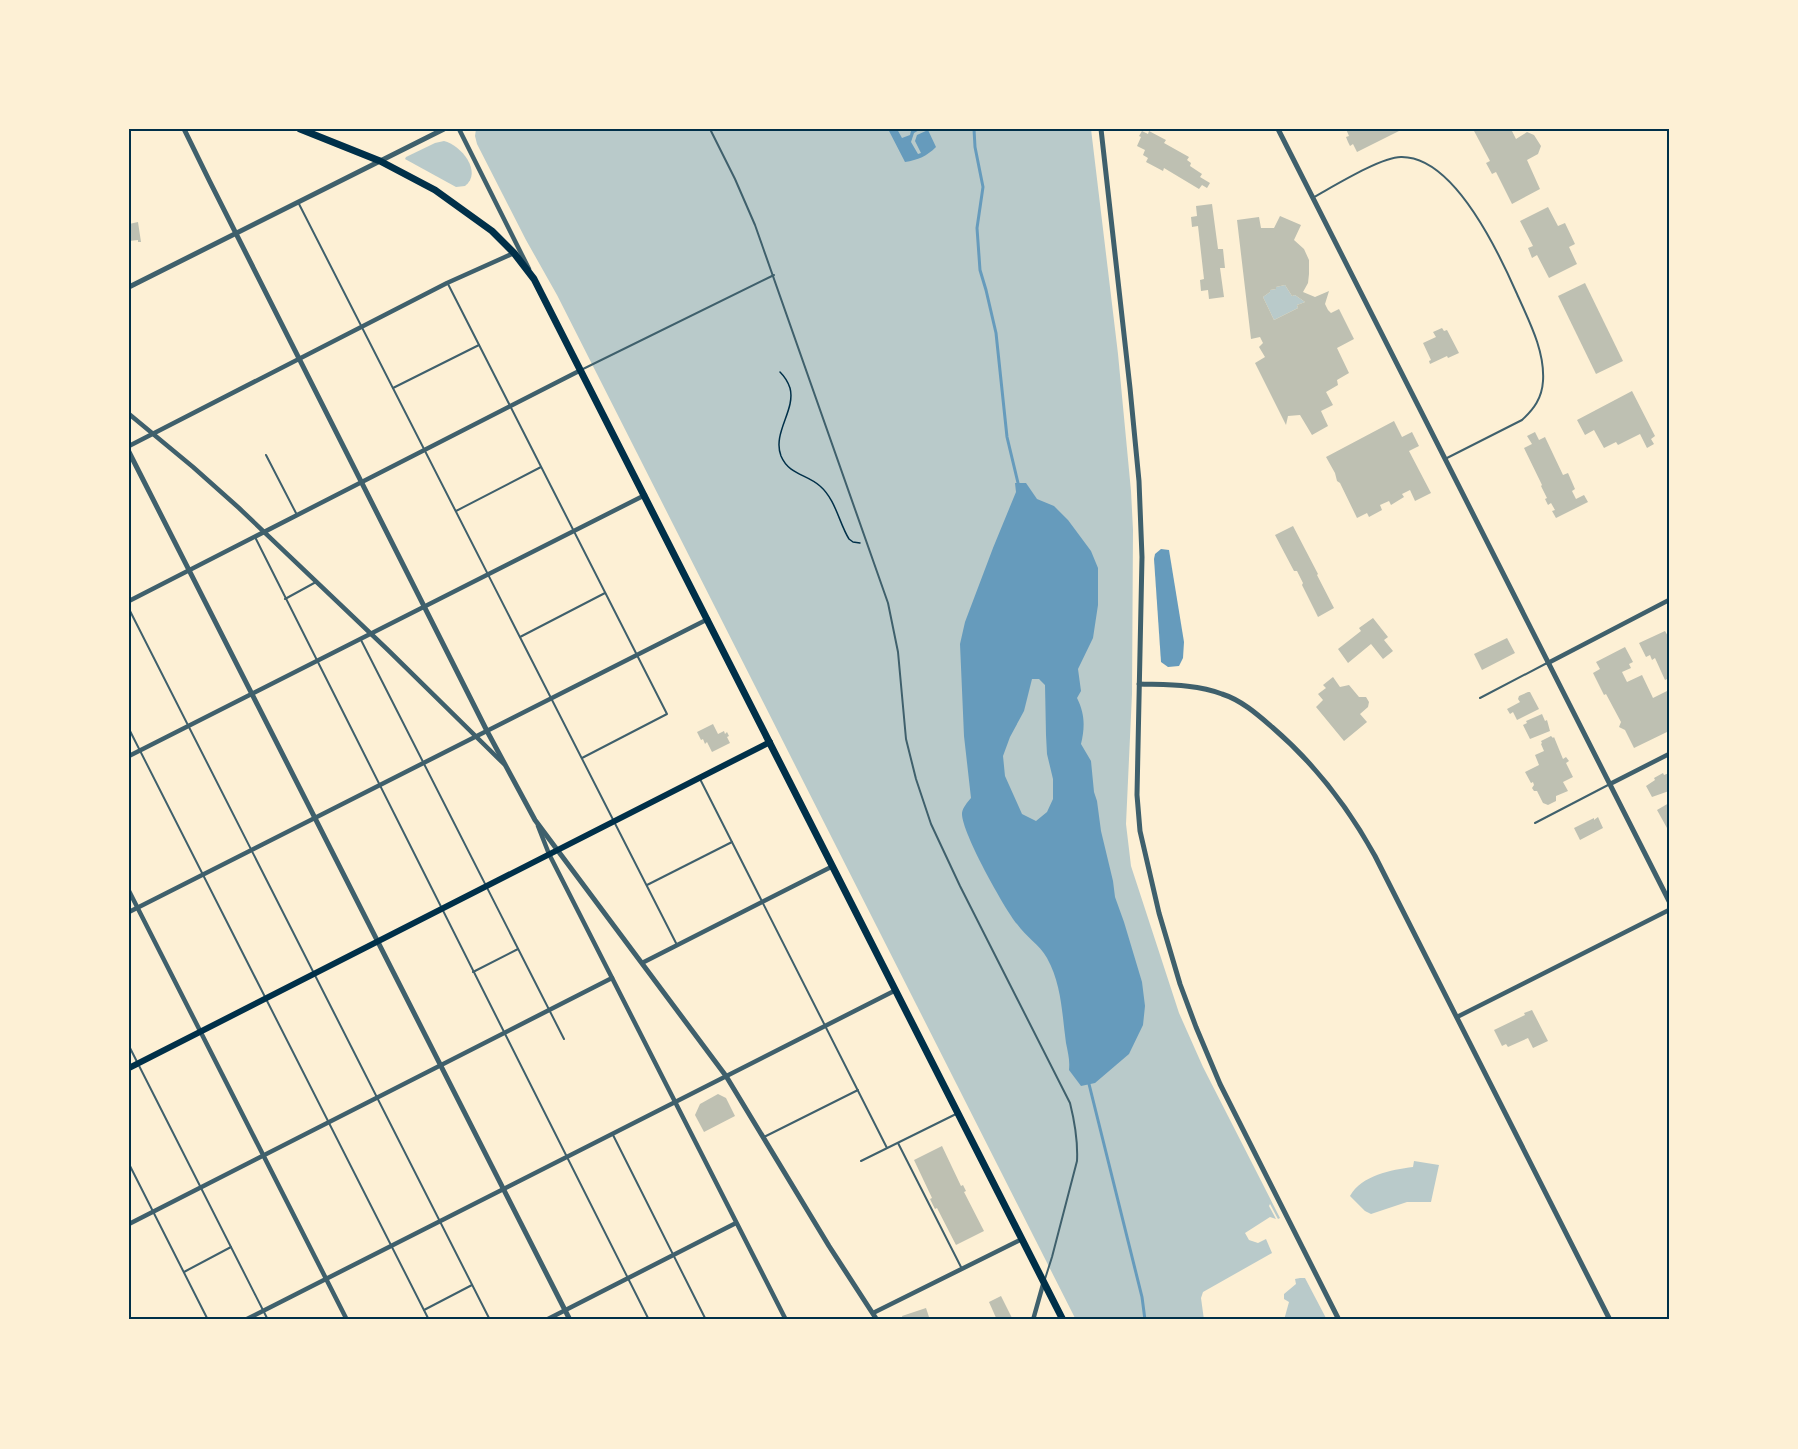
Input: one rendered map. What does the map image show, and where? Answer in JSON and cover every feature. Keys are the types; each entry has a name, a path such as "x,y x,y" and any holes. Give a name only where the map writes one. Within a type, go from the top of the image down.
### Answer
{"main road":[{"path":"300,129 380,160 416,178 453,201 492,231 514,253 534,279 1064,1320"},
{"path":"129,1068 770,742"}],"street":[{"path":"184,129 786,1320"},
{"path":"129,288 444,129"},
{"path":"459,129 534,279"},
{"path":"1101,129 1139,481 1142,557 1137,804 1140,831 1169,949 1208,1058 1339,1320"},
{"path":"1278,129 1669,901"},
{"path":"129,446 447,284 514,253"},
{"path":"129,601 581,370"},
{"path":"129,414 212,483 371,633 506,766"},
{"path":"129,452 570,1320"},
{"path":"129,756 645,495"},
{"path":"1548,663 1669,600"},
{"path":"129,912 708,619"},
{"path":"1139,684 1203,688 1225,695 1242,704 1263,719 1306,760 1344,806 1361,830 1610,1320"},
{"path":"1610,784 1669,754"},
{"path":"535,820 726,1076 829,1246 877,1320"},
{"path":"642,963 833,866"},
{"path":"129,891 347,1320"},
{"path":"1457,1017 1669,910"},
{"path":"129,1224 612,978"},
{"path":"246,1320 896,990"},
{"path":"546,1320 736,1223"},
{"path":"873,1313 1022,1239"},
{"path":"1033,1320 1044,1281"}],"lane":[{"path":"710,129 747,207 774,275 893,624 902,682 906,739 931,824 1070,1103 1078,1145 1077,1161 1044,1281"},
{"path":"1313,198 1385,160 1403,157 1417,159 1441,173 1461,195 1500,255 1540,353 1543,374 1541,394 1532,411 1522,420 1445,459"},
{"path":"298,202 677,945"},
{"path":"581,370 774,275"},
{"path":"447,284 667,714 582,758"},
{"path":"393,388 479,345"},
{"path":"266,454 297,515"},
{"path":"456,511 541,467"},
{"path":"254,537 649,1320"},
{"path":"285,598 316,582"},
{"path":"520,637 606,593"},
{"path":"129,609 490,1320"},
{"path":"360,639 564,1039"},
{"path":"1480,698 1548,663"},
{"path":"129,729 429,1320"},
{"path":"699,778 887,1148"},
{"path":"1535,823 1610,784"},
{"path":"647,885 732,842"},
{"path":"473,972 518,949"},
{"path":"129,1046 267,1320"},
{"path":"764,1137 858,1090"},
{"path":"861,1161 958,1113"},
{"path":"612,1134 706,1320"},
{"path":"898,1143 962,1269"},
{"path":"129,1164 208,1320"},
{"path":"184,1272 231,1247"},
{"path":"424,1310 472,1285"}],"path":[{"path":"780,372 790,387 791,396 779,440 781,455 795,473 816,483 824,490 849,539 857,543 867,543"}],"shaded area":[{"path":"476,129 1091,129 1118,354 1131,491 1133,530 1132,694 1126,824 1131,866 1179,1013 1203,1067 1280,1218 1278,1219 1270,1204 1276,1219 1270,1217 1245,1233 1249,1240 1258,1243 1266,1239 1272,1253 1203,1292 1201,1298 1204,1320 1076,1320 557,295 477,144"},
{"path":"444,141 457,148 468,160 472,174 465,186 456,187 405,159 435,143"},
{"path":"1285,285 1292,296 1295,295 1305,302 1274,320 1263,297 1270,290"},
{"path":"1414,1161 1439,1165 1431,1202 1407,1202 1371,1214 1350,1196 1369,1178 1413,1167"},
{"path":"1305,1278 1327,1320 1284,1320 1289,1302 1284,1299 1284,1294 1296,1284 1295,1279"}],"water":[{"path":"888,129 897,129 902,138 910,135 915,129 921,129 914,133 911,142 918,154 921,153 915,141 917,135 928,130 936,147 922,157 905,162"},
{"path":"1015,483 1026,483 1037,499 1054,506 1068,520 1091,551 1098,568 1098,605 1093,638 1078,669 1081,691 1077,698 1084,721 1081,744 1091,761 1094,792 1115,897 1142,982 1145,1006 1143,1025 1129,1054 1095,1083 1081,1086 1069,1070 1061,1000 1052,968 1044,953 1021,929 1003,902 968,836 962,813 971,798 964,736 960,644 965,622 1016,492","holes":["1032,679 1039,679 1045,685 1047,754 1053,779 1053,799 1047,812 1036,821 1022,814 1005,776 1003,756 1024,711"]},
{"path":"1161,549 1169,550 1184,642 1183,658 1179,666 1168,667 1161,662 1154,559 1155,554"}],"building":[{"path":"1346,129 1403,129 1357,152 1353,144 1350,146 1348,142 1346,137 1349,136"},
{"path":"1473,129 1511,129 1516,139 1527,132 1534,135 1541,146 1538,154 1527,160 1540,189 1512,204 1496,172 1492,174 1486,163 1490,161"},
{"path":"1142,131 1148,134 1149,131 1166,140 1164,143 1189,157 1187,160 1191,163 1190,166 1202,174 1200,177 1210,183 1207,188 1202,185 1199,189 1164,168 1163,171 1146,162 1148,158 1143,155 1145,150 1137,146"},
{"path":"1212,204 1218,249 1223,249 1225,268 1220,268 1224,297 1209,299 1208,290 1201,291 1200,280 1204,279 1198,226 1192,227 1191,217 1197,216 1196,206"},
{"path":"1548,207 1558,226 1565,223 1575,244 1569,247 1577,264 1549,278 1537,255 1532,258 1528,248 1533,246 1520,221"},
{"path":"1280,216 1301,225 1294,240 1304,249 1309,260 1308,283 1303,292 1315,297 1329,291 1325,304 1328,310 1331,313 1339,309 1354,339 1337,348 1349,373 1337,380 1338,385 1326,392 1333,405 1321,411 1328,426 1312,435 1300,415 1288,416 1286,425 1255,363 1265,357 1259,347 1263,343 1260,337 1251,339 1237,220 1259,217 1261,228 1274,228","holes":["1285,285 1292,296 1295,295 1305,302 1274,320 1263,297 1270,290"]},
{"path":"138,222 141,242 129,241 129,224"},
{"path":"1585,283 1623,361 1596,374 1558,296"},
{"path":"1442,328 1444,331 1447,330 1459,353 1430,364 1431,360 1423,343 1436,337 1433,332"},
{"path":"1632,391 1655,436 1651,439 1654,444 1647,448 1640,434 1618,445 1616,442 1604,448 1594,430 1585,435 1577,420"},
{"path":"1394,421 1402,437 1412,432 1419,446 1409,451 1431,493 1415,501 1410,490 1402,494 1404,497 1391,505 1389,501 1380,505 1382,510 1369,517 1367,513 1357,518 1326,457"},
{"path":"1535,432 1539,440 1545,437 1563,475 1568,473 1575,489 1572,491 1576,499 1584,495 1588,502 1556,518 1552,511 1555,510 1551,503 1548,505 1545,499 1547,498 1542,485 1524,448 1532,444 1527,436"},
{"path":"1293,526 1334,608 1318,617 1297,571 1294,571 1275,535"},
{"path":"1373,618 1388,637 1384,640 1393,651 1383,659 1371,644 1348,663 1338,649"},
{"path":"1665,631 1669,638 1669,678 1665,680 1655,658 1652,660 1650,655 1646,657 1639,643"},
{"path":"1507,638 1515,653 1482,670 1474,654"},
{"path":"1625,647 1633,662 1629,664 1631,668 1622,672 1627,682 1642,675 1653,698 1669,690 1669,731 1634,748 1625,730 1619,727 1621,722 1593,673 1600,669 1596,662"},
{"path":"1333,677 1340,687 1349,685 1359,697 1366,697 1369,702 1368,707 1360,714 1367,722 1344,741 1316,707 1323,700 1318,694 1326,688 1323,685"},
{"path":"1528,692 1539,709 1517,720 1513,712 1510,714 1507,709 1520,702 1519,696"},
{"path":"1542,714 1545,721 1547,720 1550,731 1530,739 1523,725 1527,723 1526,721"},
{"path":"713,724 718,734 727,732 730,743 712,752 707,742 705,744 703,739 701,740 697,732"},
{"path":"1551,736 1554,737 1563,759 1566,757 1569,761 1566,763 1573,777 1563,782 1568,791 1556,796 1556,801 1548,805 1543,803 1537,791 1534,791 1533,782 1531,783 1525,772 1539,765 1535,755 1544,751 1541,741"},
{"path":"1663,773 1664,775 1669,773 1669,791 1652,797 1646,786"},
{"path":"1669,803 1669,827 1667,828 1657,810"},
{"path":"1598,817 1603,828 1580,840 1574,828"},
{"path":"1532,1010 1548,1041 1533,1048 1528,1038 1508,1047 1506,1044 1502,1046 1494,1030"},
{"path":"718,1094 726,1098 735,1116 704,1132 695,1115 700,1104"},
{"path":"942,1146 984,1231 956,1245 930,1199 932,1198 914,1160"},
{"path":"1001,1296 1012,1318 1009,1320 997,1320 989,1302"},
{"path":"926,1308 930,1320 903,1320 902,1316"}],"waterway":[{"path":"974,129 983,187 977,228 980,270 996,333 1007,437 1018,483"},
{"path":"1089,1084 1142,1297 1145,1320"}]}
